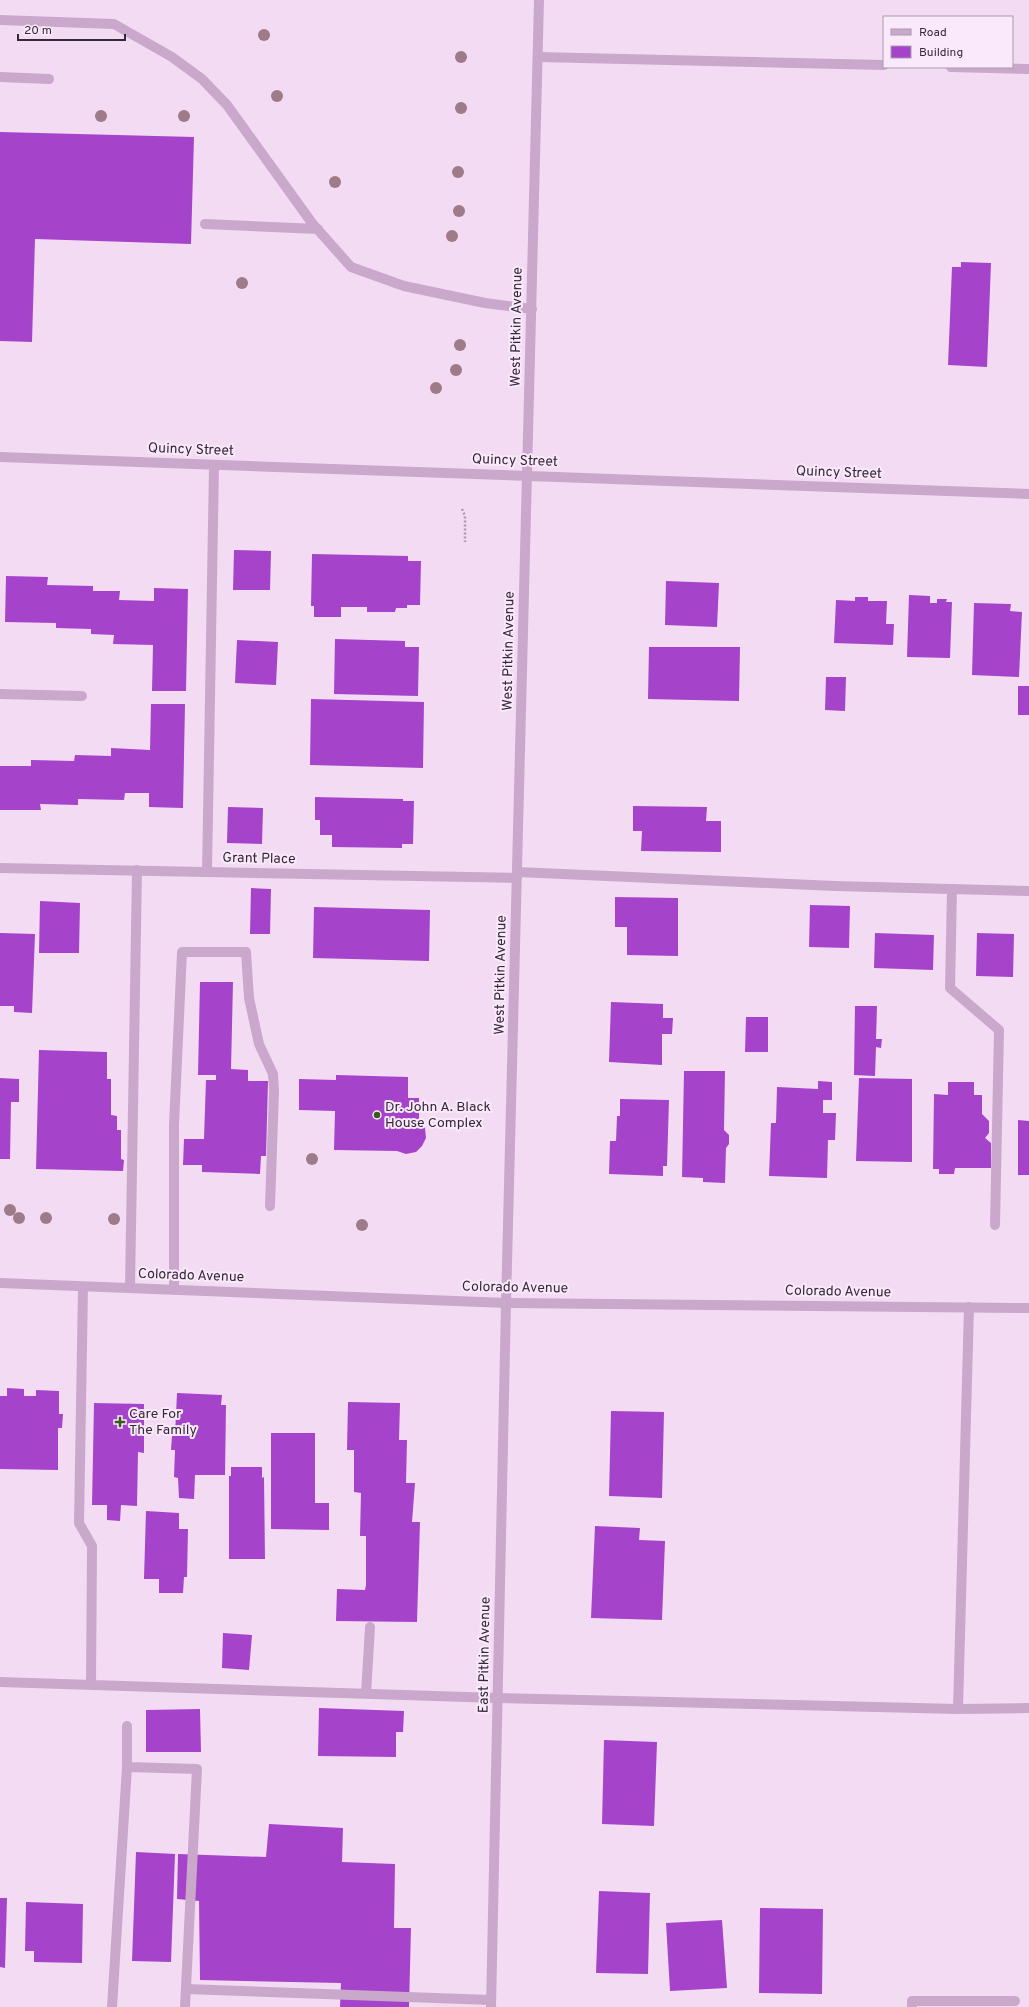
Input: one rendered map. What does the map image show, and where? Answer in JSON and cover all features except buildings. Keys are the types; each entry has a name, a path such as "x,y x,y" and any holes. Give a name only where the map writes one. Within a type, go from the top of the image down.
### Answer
{"street":[{"name":"West Pitkin Avenue","path":"506,1303 539,0"},
{"path":"0,20 114,24 172,57 202,79 227,106 318,229 351,267 392,283 485,303 532,309"},
{"path":"538,57 883,65"},
{"path":"990,68 1029,69"},
{"path":"0,77 49,79"},
{"path":"205,224 318,229"},
{"name":"Quincy Street","path":"0,457 1029,494"},
{"path":"207,872 214,465"},
{"path":"0,694 82,696"},
{"name":"Grant Place","path":"0,868 517,875 1029,891"},
{"path":"130,1288 137,870"},
{"path":"952,889 950,988 999,1030 995,1225"},
{"path":"174,1290 174,1125 182,952 246,952 249,998 259,1044 273,1074 274,1092 270,1206"},
{"name":"Colorado Avenue","path":"0,1283 506,1303 1029,1308"},
{"path":"83,1287 79,1523 92,1546 91,1684"},
{"name":"East Pitkin Avenue","path":"491,2003 506,1303"},
{"path":"958,1708 969,1307"},
{"path":"366,1694 370,1627"},
{"path":"0,1682 498,1698 958,1708 1029,1708"},
{"path":"112,2007 127,1767 127,1726"},
{"path":"127,1767 196,1769 185,2007"},
{"path":"186,1989 491,2003"},
{"path":"912,2007 912,2001 1015,2001"}],"path":[{"path":"462,509 465,516 465,542"}],"place":[{"name":"Dr. John A. Black House Complex","path":"377,1115"},
{"name":"Care For The Family","path":"120,1422"}]}
